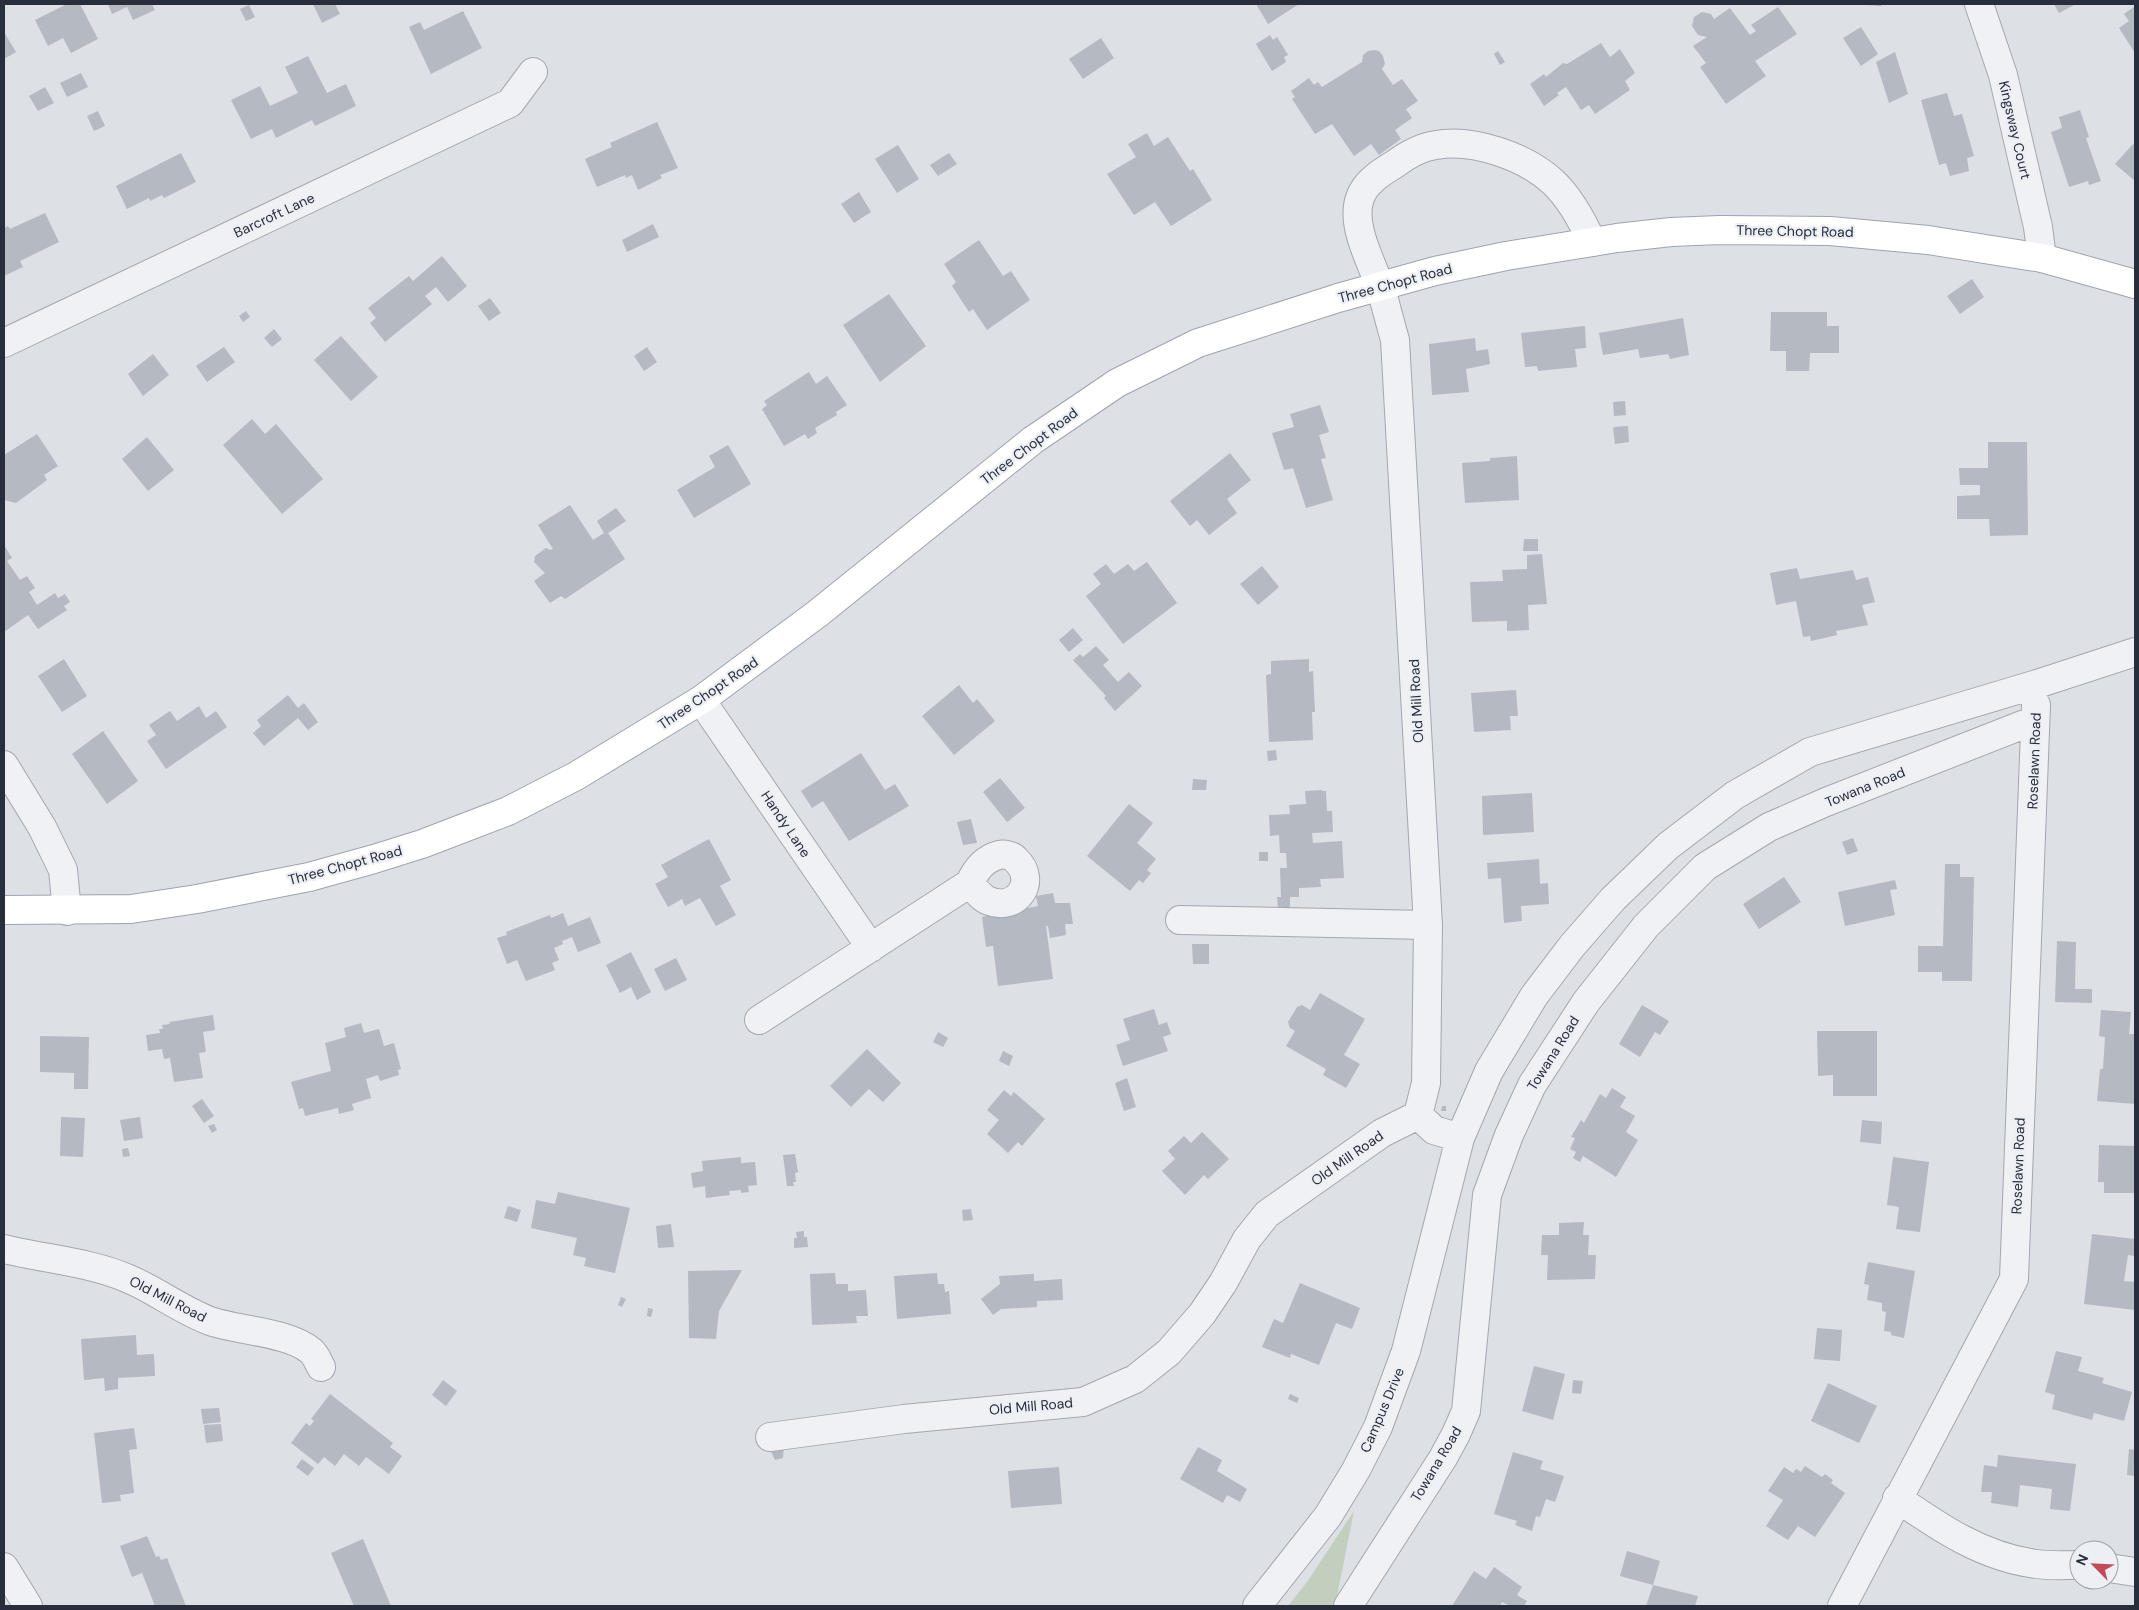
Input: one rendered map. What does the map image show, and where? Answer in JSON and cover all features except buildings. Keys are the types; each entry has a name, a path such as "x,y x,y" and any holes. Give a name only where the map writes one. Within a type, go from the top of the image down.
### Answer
{"main road":[{"name":"Three Chopt Road","path":"4,910 130,909 197,899 309,877 422,844 508,811 576,776 701,700 816,614 1033,440 1117,383 1154,363 1216,336 1338,298 1506,256 1592,242 1671,232 1767,229 1830,231 1928,240 2042,258 2135,284"}],"street":[{"name":"Kingsway Court","path":"1979,4 2002,75 2038,227 2042,258"},
{"name":"Barcroft Lane","path":"4,343 510,103 533,72"},
{"name":"Old Mill Road","path":"770,1437 914,1418 1084,1402 1135,1379 1169,1352 1202,1314 1223,1283 1247,1239 1267,1214 1382,1133 1418,1115 1426,1083 1428,925 1395,340 1380,288 1366,250 1358,216 1360,197 1368,185 1379,175 1404,157 1436,145 1462,144 1517,158 1538,170 1553,182 1568,199 1583,221 1592,242"},
{"path":"1487,1195 1447,1186 1460,1138 1490,1071 1534,996 1572,946 1613,898 1668,846 1735,795 1810,752 2037,684 2135,652"},
{"name":"Roselawn Road","path":"1842,1606 1897,1498 2014,1279 2037,684"},
{"name":"Handy Lane","path":"701,700 871,948"},
{"name":"Towana Road","path":"1348,1606 1443,1458 1466,1411 1487,1195 1509,1135 1532,1085 1580,1010 1646,926 1705,867 1769,827 1826,802 2035,720"},
{"path":"4,765 42,827 64,870 67,911"},
{"path":"759,1020 970,883"},
{"path":"1180,920 1428,925"},
{"path":"1418,1115 1434,1130 1460,1138"},
{"name":"Campus Drive","path":"1257,1606 1328,1516 1378,1427 1406,1351 1447,1186"},
{"name":"Old Mill Road","path":"4,1249 78,1264 129,1278 209,1320 247,1331 288,1339 301,1344 313,1352 321,1368"},
{"path":"1897,1498 1938,1527 1983,1550 2036,1564 2069,1566"},
{"path":"4,1567 28,1606"},
{"path":"2119,1570 2135,1572"}],"green space":[{"path":"1354,1511 1335,1606 1288,1606 1307,1582"}]}
